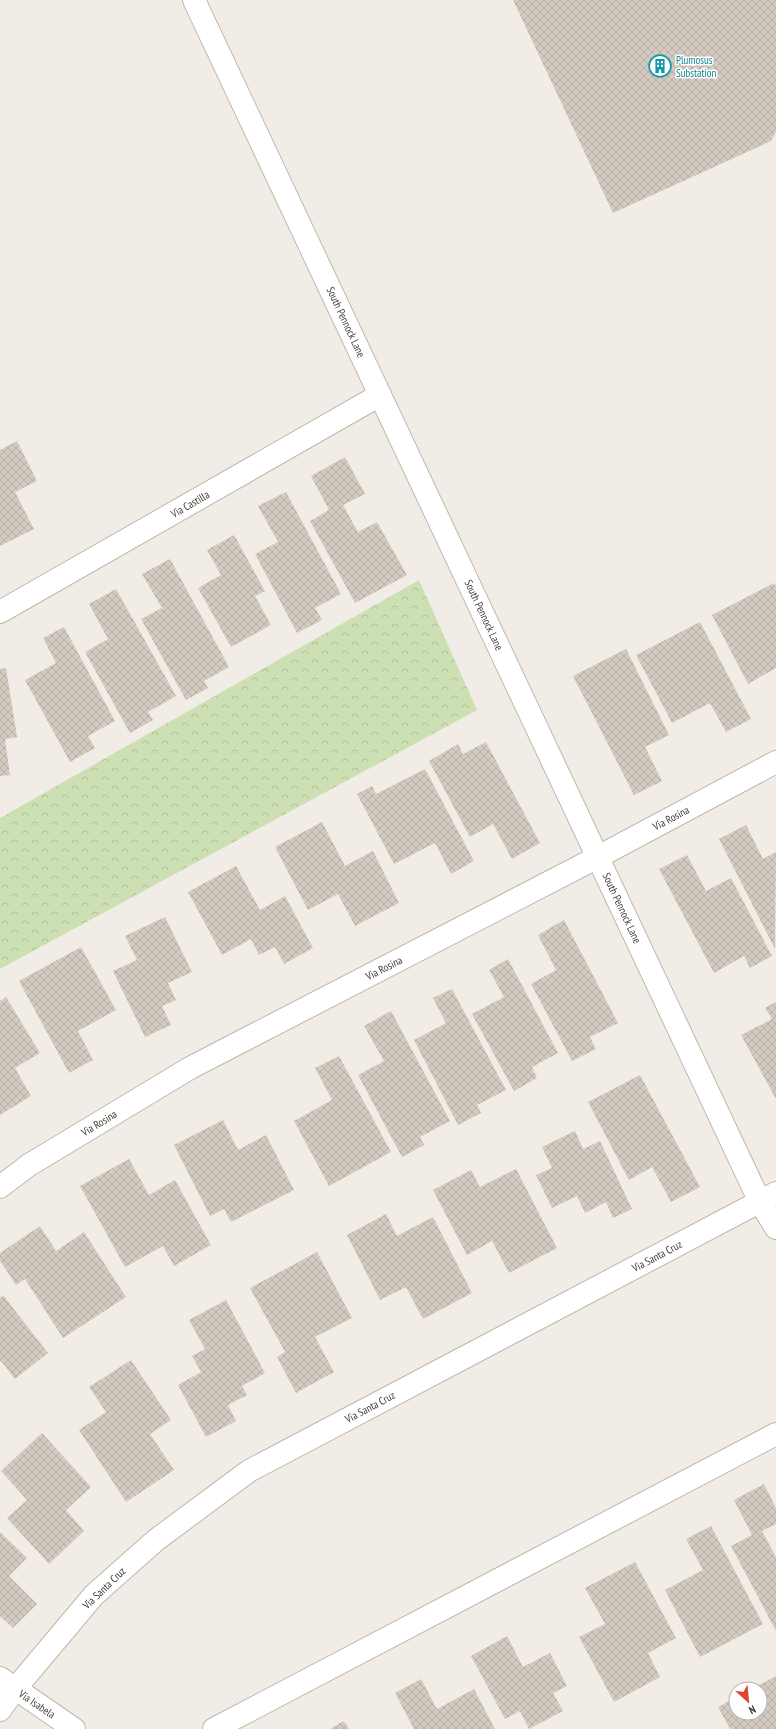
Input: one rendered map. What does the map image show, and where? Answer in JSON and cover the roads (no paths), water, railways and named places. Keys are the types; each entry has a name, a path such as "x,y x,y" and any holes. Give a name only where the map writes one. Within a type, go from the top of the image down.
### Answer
{"street":[{"name":"South Pennock Lane","path":"194,0 598,857 768,1198 776,1228"},
{"name":"Via Castilla","path":"0,612 380,395"},
{"name":"Via Rosina","path":"0,1187 29,1165 190,1068 598,857 776,762"},
{"name":"Via Santa Cruz","path":"7,1683 94,1595 156,1540 249,1471 768,1198"},
{"path":"214,1729 776,1434"},
{"path":"0,1710 7,1683"},
{"name":"Via Isabela","path":"7,1683 74,1729"}],"place":[{"name":"Plumosus Substation","path":"660,66"}]}
